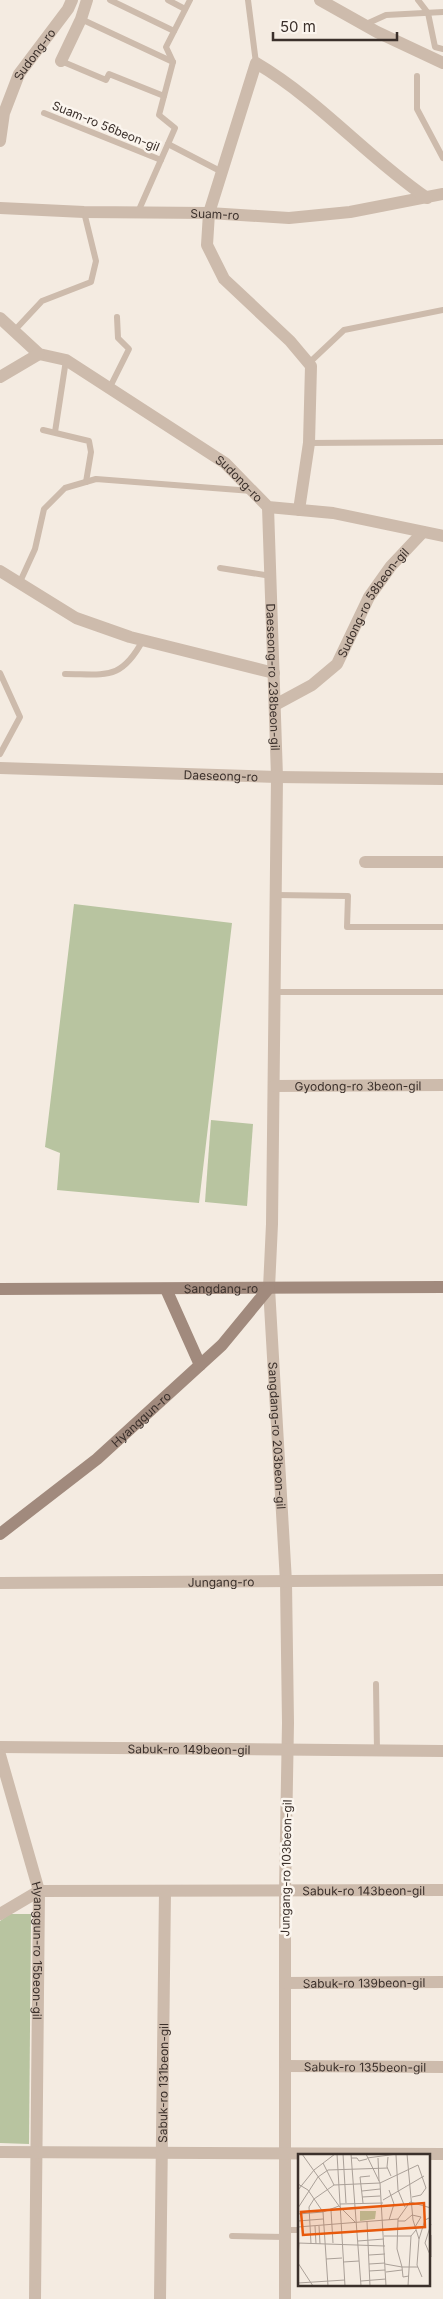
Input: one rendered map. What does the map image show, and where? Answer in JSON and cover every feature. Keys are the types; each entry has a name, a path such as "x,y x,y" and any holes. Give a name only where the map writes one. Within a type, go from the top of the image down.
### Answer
{"street":[{"name":"Sudong-ro","path":"0,141 4,113 19,74 68,9 72,0"},
{"path":"61,61 81,19 87,0"},
{"path":"320,0 443,63"},
{"path":"299,510 309,443 311,366 290,341 224,280 207,245 209,213 256,63 284,79 398,179 427,198"},
{"name":"Suam-ro","path":"0,208 84,212 209,213 289,218 350,212 443,194"},
{"path":"0,318 39,354 0,377"},
{"name":"Sudong-ro","path":"39,354 66,360 225,463 268,507 333,513 443,536"},
{"name":"Daeseong-ro 238beon-gil","path":"268,507 277,777 275,992"},
{"name":"Sudong-ro 58beon-gil","path":"275,705 312,685 336,664 369,597 391,566 423,532"},
{"path":"0,571 76,618 143,640 274,674"},
{"name":"Daeseong-ro","path":"0,768 277,777 443,778"},
{"path":"365,862 443,862"},
{"name":"Sangdang-ro 203beon-gil","path":"275,992 269,1288 286,1582"},
{"name":"Gyodong-ro 3beon-gil","path":"274,1086 443,1085"},
{"name":"Sangdang-ro","path":"0,1289 443,1287"},
{"path":"166,1288 200,1365"},
{"name":"Hyanggun-ro","path":"0,1534 97,1459 222,1345 269,1288"},
{"name":"Jungang-ro","path":"0,1583 443,1580"},
{"name":"Jungang-ro 103beon-gil","path":"286,1582 288,1750 285,1891 286,2299"},
{"name":"Sabuk-ro 149beon-gil","path":"0,1747 443,1751"},
{"name":"Hyanggun-ro 15beon-gil","path":"0,1755 39,1891 35,2299"},
{"name":"Sabuk-ro 143beon-gil","path":"39,1891 443,1890"},
{"path":"0,1914 39,1891"},
{"name":"Sabuk-ro 131beon-gil","path":"160,2299 165,1891"},
{"name":"Sabuk-ro 139beon-gil","path":"285,1983 443,1982"},
{"name":"Sabuk-ro 135beon-gil","path":"286,2066 443,2067"},
{"name":"Sabuk-ro 131beon-gil","path":"0,2152 443,2154"}],"lane":[{"path":"95,0 81,19 173,62"},
{"path":"110,0 174,31"},
{"path":"168,0 185,9"},
{"name":"Suam-ro 56beon-gil","path":"138,212 175,128 159,114 173,62 166,47 190,0"},
{"path":"248,0 256,63"},
{"path":"418,0 428,13 435,47 443,49"},
{"path":"364,24 386,16 443,12"},
{"path":"61,61 106,80 109,74 164,96"},
{"path":"417,76 417,109 443,158"},
{"name":"Suam-ro 56beon-gil","path":"44,113 161,160"},
{"path":"168,144 222,172"},
{"path":"14,331 42,301 91,282 96,260 84,212"},
{"path":"309,363 344,330 443,310"},
{"path":"109,389 129,349 118,338 117,317"},
{"path":"55,432 66,360"},
{"path":"43,430 90,441 91,452 86,482"},
{"path":"309,443 443,442"},
{"path":"19,584 34,549 44,509 65,488 96,479 253,491"},
{"path":"220,568 270,576"},
{"path":"65,674 113,674 132,660 143,640"},
{"path":"0,674 20,717 0,754"},
{"path":"276,895 348,896 347,927 443,927"},
{"path":"275,992 443,992"},
{"path":"376,1684 377,1751"},
{"path":"232,2236 286,2233 298,2230"}],"green space":[{"path":"74,904 232,923 199,1203 57,1190 60,1153 45,1147"},
{"path":"211,1120 253,1124 247,1206 205,1202"},
{"path":"10,1914 31,1914 29,2144 0,2143 0,1921"}]}
